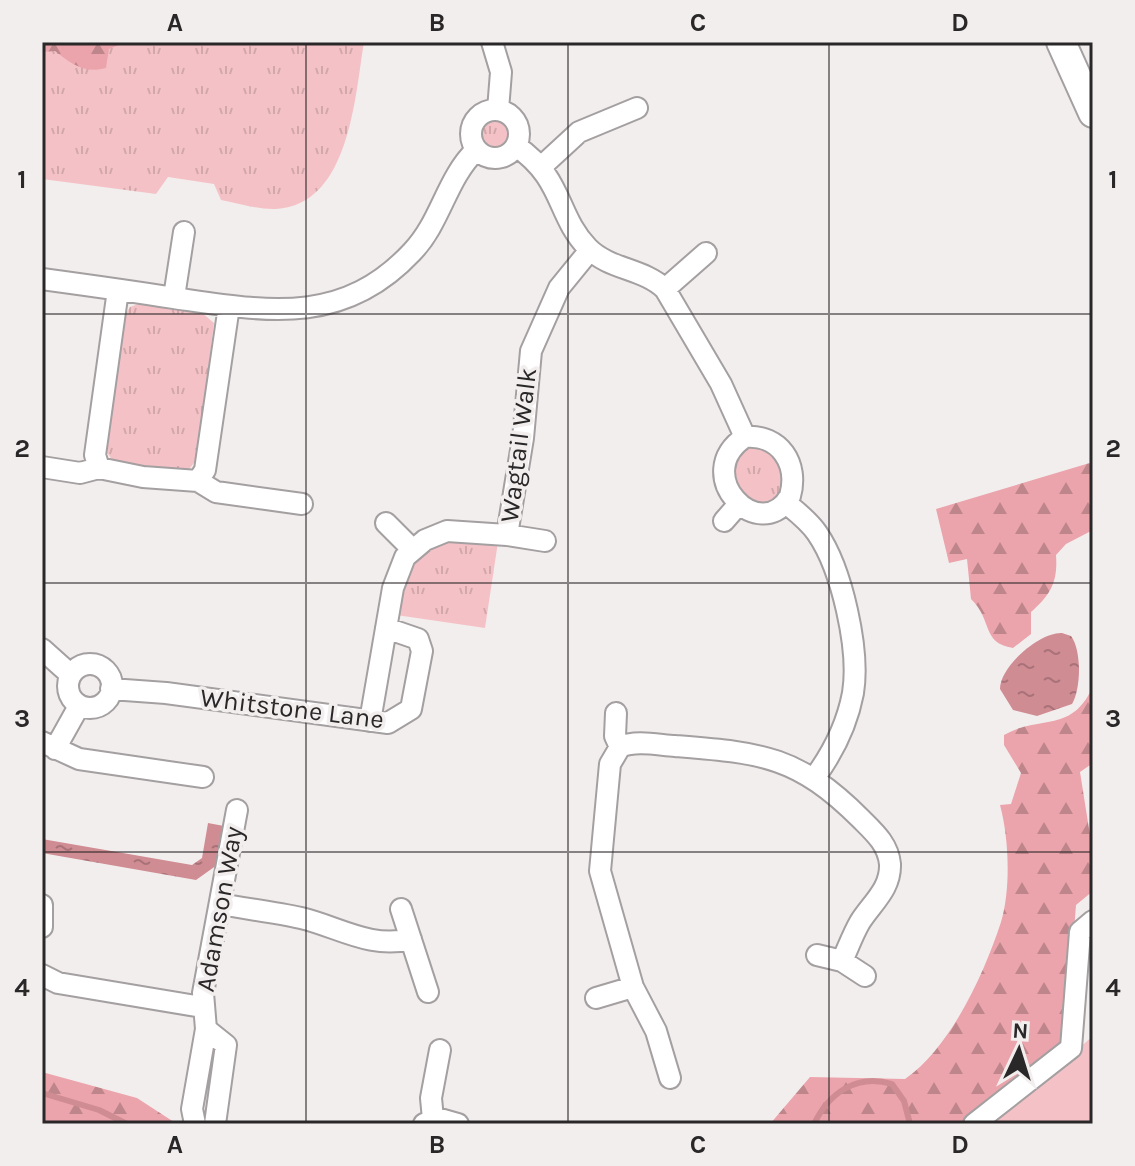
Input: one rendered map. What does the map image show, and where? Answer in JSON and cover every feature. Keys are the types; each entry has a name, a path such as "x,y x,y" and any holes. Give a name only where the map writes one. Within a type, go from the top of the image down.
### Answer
{"street":[{"path":"492,42 501,72 498,110"},
{"path":"1061,42 1093,113"},
{"path":"541,167 579,132 637,108"},
{"path":"498,110 516,122 519,138 516,146 499,158 484,156 476,150 471,139 474,123 486,112 498,110"},
{"path":"516,146 541,167 590,250 608,262 653,279 665,289 721,384 745,437"},
{"path":"42,279 270,310 311,308 343,299 375,283 423,239 459,170 476,150"},
{"path":"174,297 184,232"},
{"name":"Wagtail Walk","path":"412,549 447,531 507,535 523,438 528,364 534,339 559,288 590,250"},
{"path":"665,289 706,253"},
{"path":"99,468 95,455 118,290"},
{"path":"198,481 205,470 229,306"},
{"path":"745,437 770,441 787,457 793,480 786,503 764,512 731,513 725,473 733,446 745,437"},
{"path":"42,467 80,473 99,468 113,473 198,481 216,492 302,504"},
{"path":"786,503 812,527 824,547 843,599 854,662 853,690 845,723 815,777"},
{"path":"370,721 397,576 412,549 386,523"},
{"path":"507,535 545,541"},
{"name":"Whitstone Lane","path":"111,689 166,693 370,721 396,721 411,709 422,644 387,621"},
{"path":"42,649 71,675"},
{"path":"79,706 68,689 71,675 79,667 93,665 106,672 111,689 101,705 79,706 48,745 79,759 203,777"},
{"path":"616,713 615,736 620,747"},
{"path":"620,747 640,744 738,751 775,759 815,777 873,831 885,846 889,860 887,883 861,922 842,961"},
{"path":"620,747 610,764 599,859 602,883 633,987 656,1031 670,1078"},
{"name":"Adamson Way","path":"202,1007 237,810"},
{"path":"220,904 303,918 365,939 393,943 411,939"},
{"path":"42,905 42,927"},
{"path":"401,909 428,992"},
{"path":"974,1124 1071,1048 1080,932 1093,921"},
{"path":"817,955 842,961 865,976"},
{"path":"42,975 58,983 202,1007 206,1029 192,1109 195,1124"},
{"path":"596,998 633,987"},
{"path":"206,1029 226,1045 215,1124"},
{"path":"440,1050 428,1122 447,1119 458,1124"}],"green space":[{"path":"42,42 364,42 352,117 334,168 320,189 301,203 269,209 221,200 214,184 168,177 156,194 42,179"},
{"path":"42,42 126,42 109,49 106,68 91,70 73,64 55,51 43,52"},
{"path":"495,118 506,123 511,134 506,145 495,150 484,145 479,134 484,123"},
{"path":"141,303 201,312 214,323 197,459 187,472 114,462 107,453 124,317 130,307"},
{"path":"767,445 785,470 779,500 759,506 732,485 733,463 744,446"},
{"path":"1093,462 1093,530 1066,544 1056,555 1052,587 1031,612 1031,634 1013,648 1003,645 991,636 971,599 967,559 949,563 936,509"},
{"path":"444,540 498,542 485,628 396,615 410,570 422,556"},
{"path":"1093,686 1093,763 1080,772 1093,854 1093,891 1076,905 1065,1046 962,1124 770,1124 810,1077 905,1079 937,1048 975,986 1004,909 1008,864 1000,805 1011,804 1021,773 1004,745 1004,735 1065,717 1085,701"},
{"path":"1093,1036 1093,1124 991,1124"},
{"path":"42,1072 137,1098 177,1124 42,1124"}],"water":[{"path":"1062,633 1071,636 1079,660 1077,689 1072,704 1037,716 1013,710 1000,689 1007,670 1033,644"},
{"path":"208,823 224,826 217,865 196,880 42,853 42,839 192,865 202,858"}],"waterway":[{"path":"814,1124 836,1095 867,1081 892,1084 904,1101 909,1120"},
{"path":"42,1093 99,1110 127,1124"}]}
